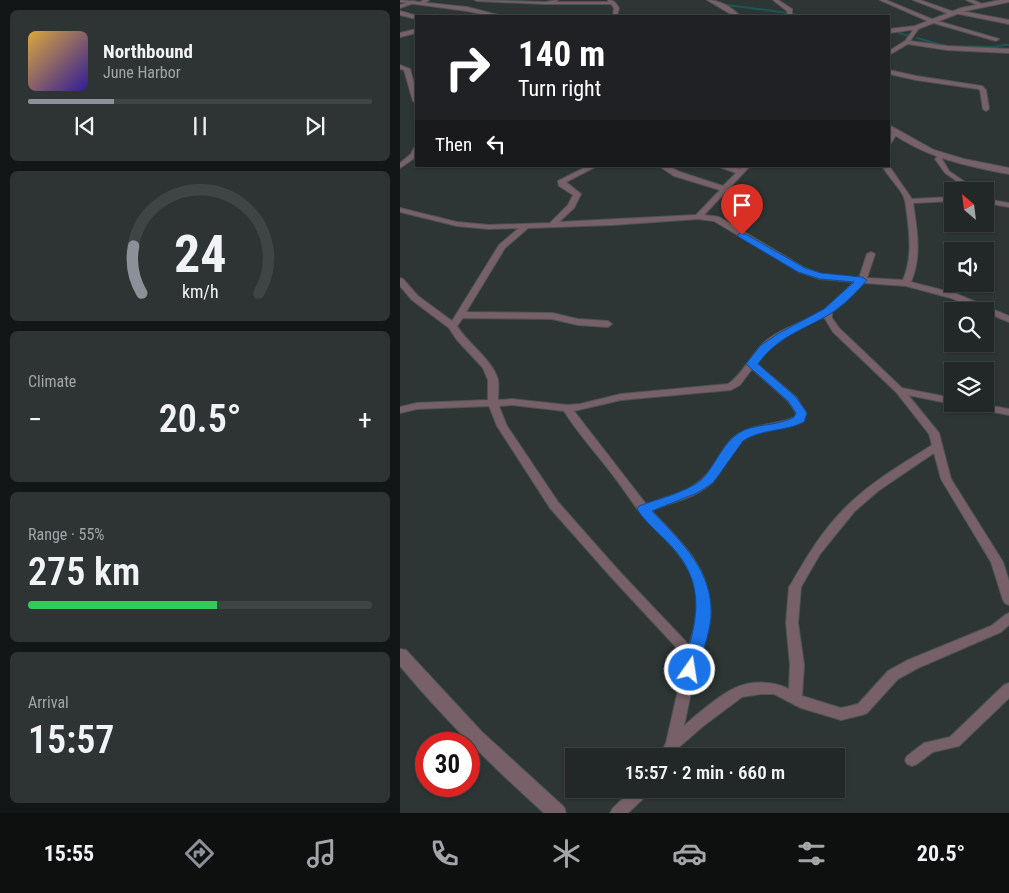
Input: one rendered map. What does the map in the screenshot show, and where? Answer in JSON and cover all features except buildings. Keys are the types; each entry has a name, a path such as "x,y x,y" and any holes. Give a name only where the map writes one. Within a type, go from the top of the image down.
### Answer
{"street":[{"path":"400,0 467,9 495,15"},
{"path":"467,9 477,0 545,3 612,2 618,8 615,15"},
{"path":"545,3 556,0"},
{"path":"710,0 736,15"},
{"path":"776,0 790,10 790,15"},
{"path":"882,0 932,21 996,39"},
{"path":"916,0 954,12 1009,22"},
{"path":"968,0 982,5"},
{"path":"890,31 916,28 954,12 1009,0"},
{"path":"400,7 421,2"},
{"path":"400,13 415,17"},
{"path":"890,52 907,42 916,28"},
{"path":"400,35 415,32"},
{"path":"907,42 947,48 1009,50"},
{"path":"400,67 407,69 415,97"},
{"path":"890,72 927,80 980,87 983,90 986,109"},
{"path":"892,129 921,148 941,156 1009,171"},
{"path":"401,164 414,155 415,152"},
{"path":"941,156 938,159 943,168 962,182"},
{"path":"552,225 571,206 577,194 562,184 562,181 592,167"},
{"path":"664,167 676,174 724,189"},
{"path":"724,167 741,172"},
{"path":"698,217 746,167"},
{"path":"886,167 906,194 908,202 915,257 912,271 906,283"},
{"path":"908,202 944,200"},
{"path":"994,202 1009,205"},
{"path":"400,210 471,226 612,224 698,217 716,219 726,223 742,235 802,270 820,276 906,283 954,296 1009,319"},
{"path":"453,326 502,247 526,226"},
{"path":"400,410 418,406 512,402 566,408 580,407 621,397 731,386 739,382 764,348 782,335 828,311 862,280 871,254"},
{"path":"400,281 424,306 453,326 460,338 488,367 493,380 493,403 502,426 554,504 614,574 680,642 692,658"},
{"path":"828,311 828,318 836,330 899,390 934,433 946,479 997,562 1009,600"},
{"path":"461,314 552,316 578,322 608,324"},
{"path":"643,509 693,490 708,480 733,445 746,434 788,425 800,419 801,413 792,399 752,364"},
{"path":"899,390 944,399"},
{"path":"400,402 418,406"},
{"path":"566,408 587,438 617,472 643,509 686,556 700,584 704,602 703,620 670,748"},
{"path":"994,409 1009,412"},
{"path":"795,699 797,665 792,623 795,587 816,552 850,509 874,488 938,446"},
{"path":"671,748 697,723 739,692 761,688 776,690 806,704 841,714 857,711 862,709 893,675 913,664 996,629 1008,621"},
{"path":"400,655 438,700 506,769 557,813"},
{"path":"912,760 929,747 954,742 1009,689"},
{"path":"618,813 634,798"}],"waterway":[{"path":"727,5 788,13"},
{"path":"793,14 798,15"},
{"path":"899,33 909,36"},
{"path":"917,38 945,46"},
{"path":"956,47 1009,45"}],"route":[{"path":"690,670 703,620 704,602 700,584 686,556 668,534 643,509 693,490 708,480 738,439 746,434 788,425 800,419 801,413 792,399 752,364 764,348 782,335 828,311 862,280 820,276 802,270 742,235"}]}
